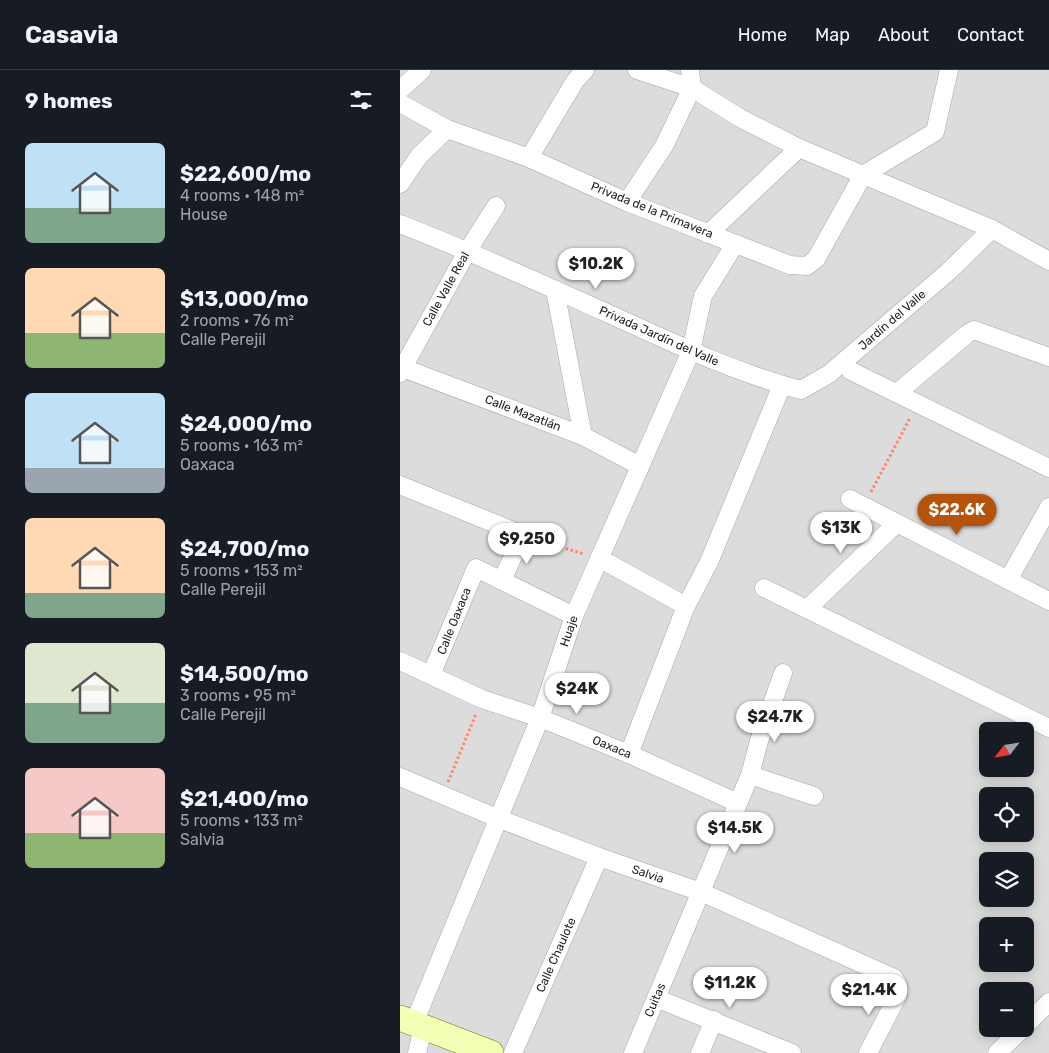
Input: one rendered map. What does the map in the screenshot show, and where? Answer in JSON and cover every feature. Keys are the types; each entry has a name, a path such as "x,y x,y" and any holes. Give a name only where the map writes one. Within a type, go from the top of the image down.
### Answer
{"street":[{"path":"400,90 422,70"},
{"path":"529,158 585,70"},
{"path":"638,70 692,88 740,118 799,148 992,229 1049,261"},
{"path":"627,202 664,146 692,88 690,70"},
{"path":"863,174 935,132 949,70"},
{"name":"Privada de la Primavera","path":"400,103 447,129 529,158 627,202 790,266 807,266 816,259 863,174"},
{"path":"400,184 419,156 447,129"},
{"path":"708,234 799,148"},
{"name":"Calle Valle Real","path":"401,369 468,250 496,206"},
{"name":"Privada Jardín del Valle","path":"400,224 468,250 690,352 748,375 782,385"},
{"name":"Jardín del Valle","path":"782,385 802,390 828,374 948,272 992,229"},
{"name":"Huaje","path":"417,1053 412,1023 540,718 574,616 690,352 703,296 735,244"},
{"path":"555,290 583,436"},
{"path":"897,393 974,330 1049,357"},
{"name":"Calle Mazatlán","path":"401,369 583,436 640,466"},
{"path":"851,371 1049,468"},
{"path":"629,754 686,606 708,562 782,385"},
{"path":"400,485 523,536 502,580 574,616"},
{"path":"857,503 1049,601"},
{"path":"1008,580 1049,507"},
{"path":"807,609 897,523"},
{"path":"599,558 686,606"},
{"name":"Calle Oaxaca","path":"431,675 476,568 502,580"},
{"path":"764,588 1049,728"},
{"name":"Oaxaca","path":"400,661 482,699 540,718 629,754 738,803"},
{"name":"Cuitas","path":"633,1053 750,775 759,741 783,672"},
{"path":"750,775 814,796"},
{"name":"Salvia","path":"400,777 497,818 599,857 701,892 894,978 898,984 898,994 868,1053"},
{"name":"Calle Chaulote","path":"513,1053 599,857"},
{"path":"656,998 792,1053"},
{"path":"1034,1019 1047,1010"},
{"path":"700,1053 714,1020"},
{"path":"412,1023 491,1053"},
{"path":"997,1053 1014,1037"}],"path":[{"path":"857,503 918,404"},
{"path":"523,536 599,558"},
{"path":"443,794 482,699"}],"shaded area":[{"path":"400,70 1049,70 1049,1053 400,1053"}]}
